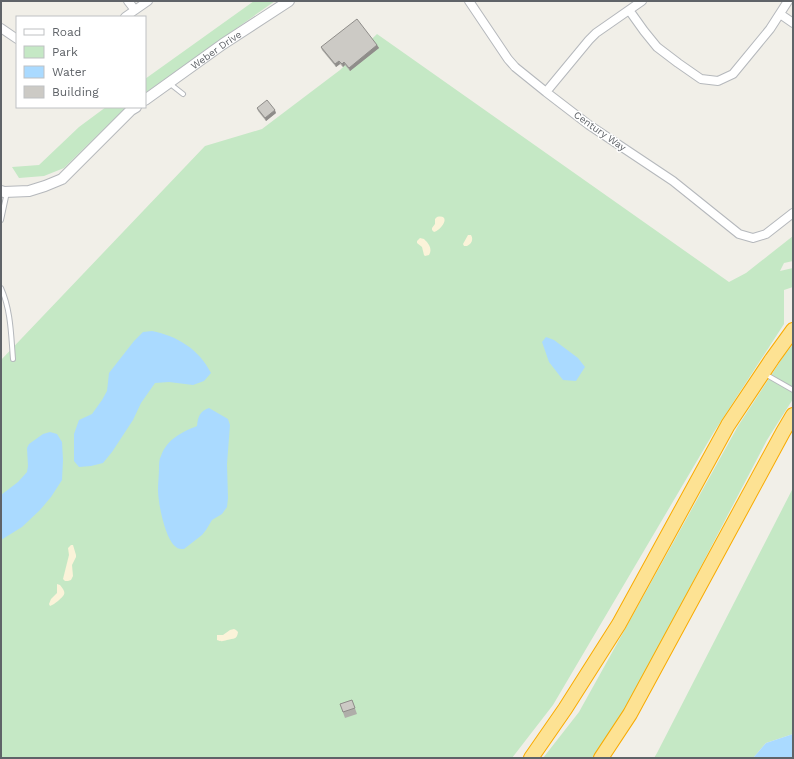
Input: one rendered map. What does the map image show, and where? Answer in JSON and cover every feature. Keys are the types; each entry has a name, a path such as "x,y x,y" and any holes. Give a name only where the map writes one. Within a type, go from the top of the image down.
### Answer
{"highway":[{"path":"531,758 565,710 619,624 728,425 762,373 793,330"},
{"path":"601,758 630,714 793,415"}],"street":[{"path":"128,1 135,10"},
{"path":"126,16 148,1"},
{"name":"Weber Drive","path":"146,99 171,84 229,40 289,1"},
{"name":"Century Way","path":"469,1 515,67 589,124 673,181 739,234 753,238 766,234 793,213"},
{"path":"546,92 589,40 642,1"},
{"path":"629,10 644,31 658,46 678,63 701,78 718,81 733,74 770,29 788,1"},
{"path":"780,14 793,23"},
{"path":"1,28 16,38"},
{"path":"4,191 29,191 62,179 135,108"}],"lane":[{"path":"171,84 183,94"},
{"path":"1,220 4,191"},
{"path":"1,288 4,294 9,318 13,359"},
{"path":"762,373 793,390"}],"green space":[{"path":"254,1 275,1 146,92 146,78"},
{"path":"377,34 729,282 746,273 793,236 793,261 784,263 780,271 793,268 793,287 784,290 784,324 714,432 553,705 512,758 1,758 1,360 205,146 262,129 340,70"},
{"path":"105,108 125,108 64,168 44,176 19,178 12,167 39,165 79,127"},
{"path":"793,344 793,399 767,440 627,708 592,758 543,758 579,712 738,426"},
{"path":"793,488 793,734 766,743 753,758 654,758 657,753"}],"sand":[{"path":"437,217 444,218 445,220 443,225 434,232 432,228"},
{"path":"468,235 471,235 472,242 467,246 464,246 463,244"},
{"path":"420,238 424,239 430,246 429,255 424,255 422,247 417,243"},
{"path":"73,545 76,555 72,565 73,576 71,580 65,581 63,579 69,555 68,548"},
{"path":"57,584 64,590 64,594 58,601 50,606 49,604 51,599 57,593"},
{"path":"234,629 238,632 236,638 222,641 217,640 217,635 223,635"}],"water":[{"path":"152,331 170,336 194,350 211,373 204,381 193,385 169,382 155,383 141,403 133,420 103,463 79,467 74,461 74,434 79,420 92,414 102,400 107,391 109,373 134,341 143,332"},
{"path":"546,337 554,340 578,358 585,367 576,381 563,380 549,362 542,342"},
{"path":"209,408 228,419 230,425 227,464 227,507 222,514 212,520 202,535 184,549 180,549 172,543 165,529 159,503 159,460 167,445 176,437 197,426 200,414"},
{"path":"50,432 57,434 62,442 62,480 40,510 22,527 1,540 1,495 18,482 27,472 27,448 29,444 43,434"},
{"path":"793,734 793,758 753,758 766,743"}],"building":[{"path":"357,19 377,45 349,68 344,62 342,64 339,61 335,64 321,47"},
{"path":"267,100 275,110 265,118 257,108"},
{"path":"352,700 355,708 343,712 340,704"}]}
